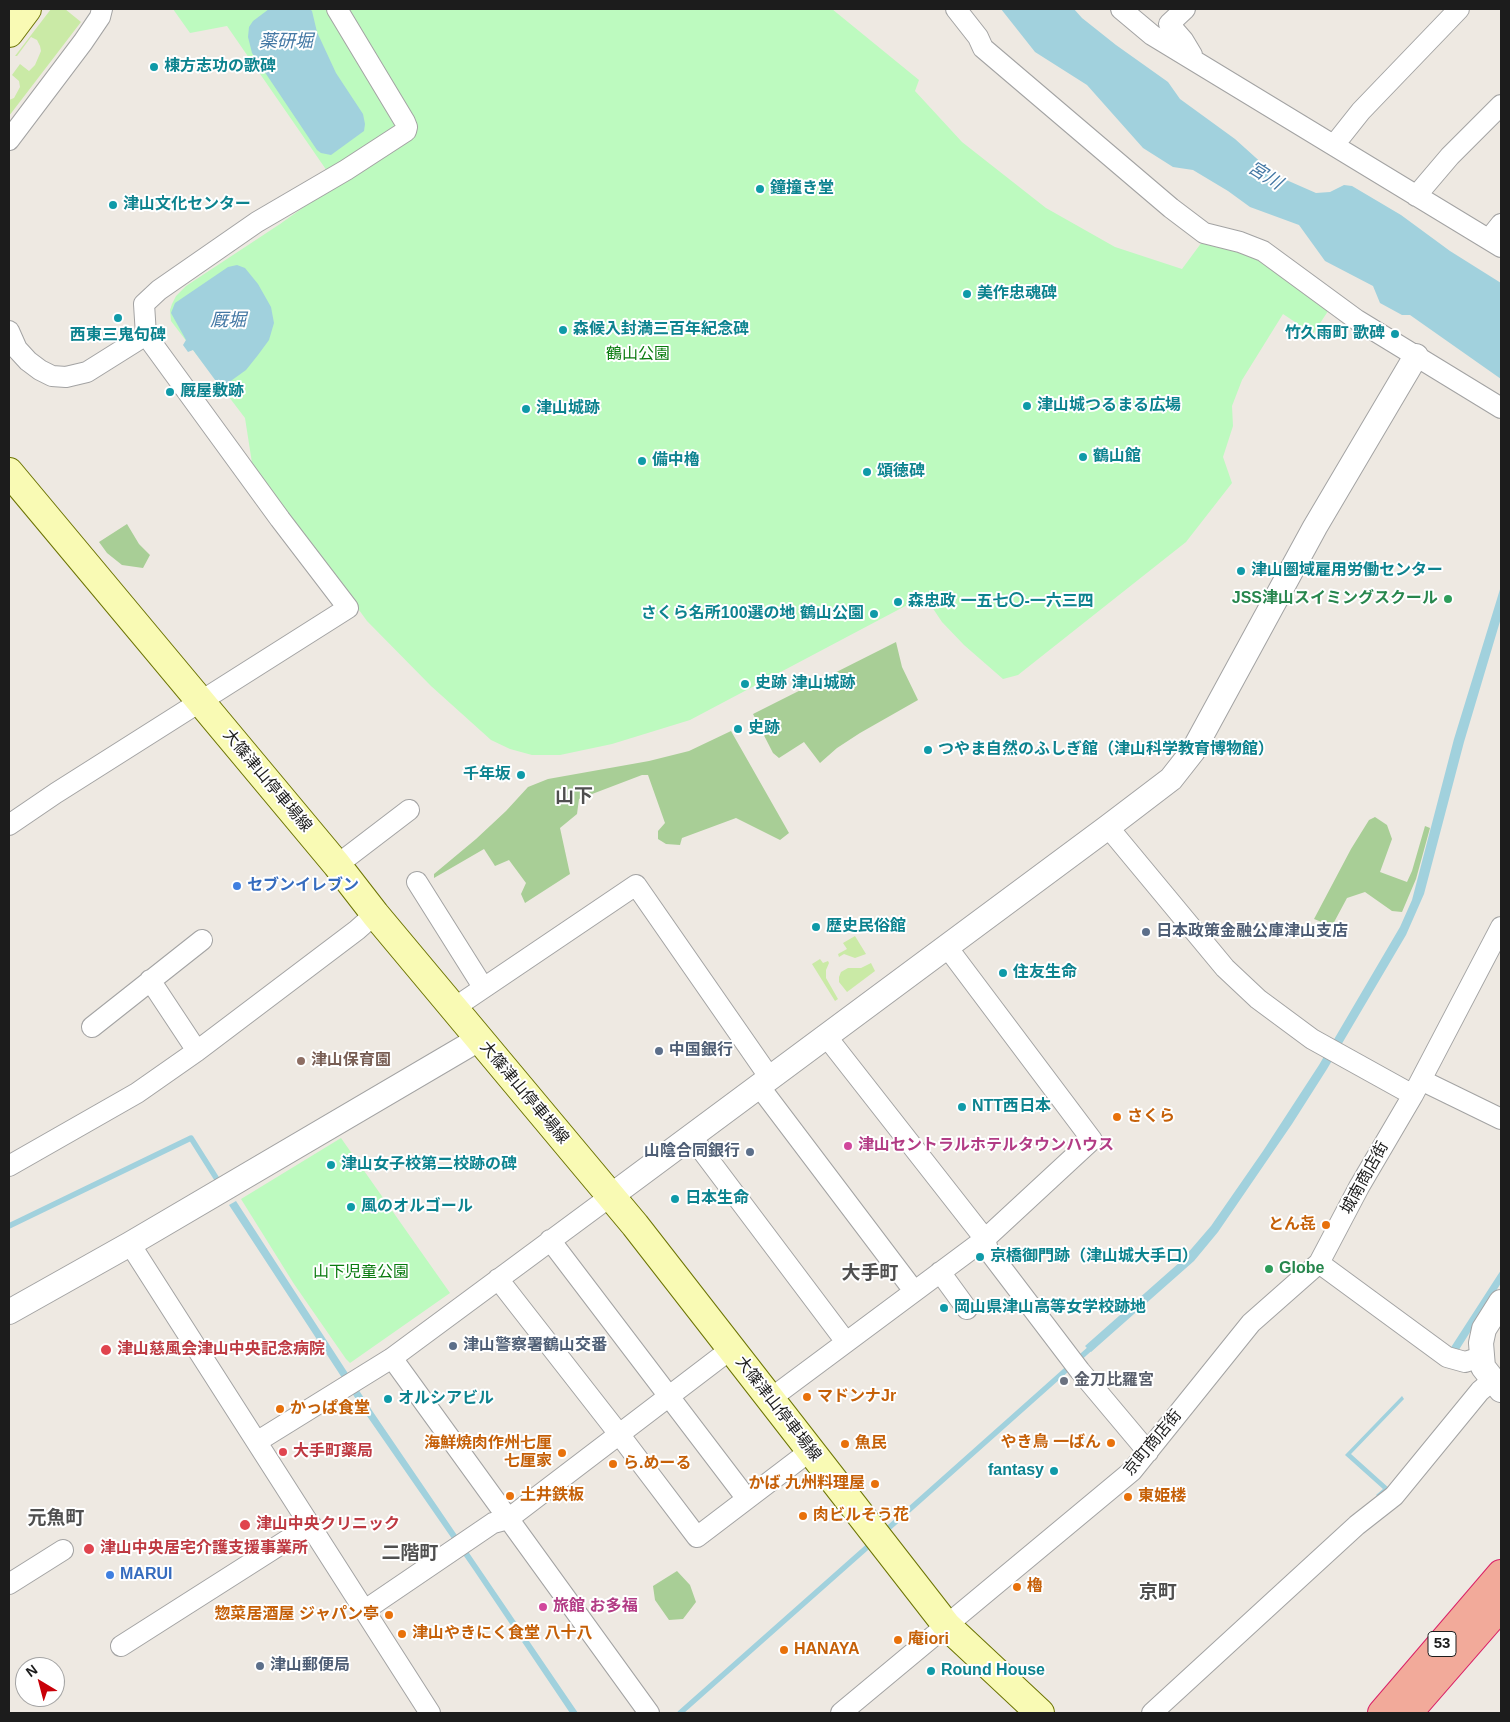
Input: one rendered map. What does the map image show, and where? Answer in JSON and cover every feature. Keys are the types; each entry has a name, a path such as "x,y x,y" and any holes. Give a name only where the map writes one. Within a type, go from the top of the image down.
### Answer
{"highway":[{"name":"53","path":"1382,1713 1501,1574"},
{"name":"53","path":"1408,1713 1501,1606"}],"main road":[{"path":"9,33 27,9"},
{"name":"大篠津山停車場線","path":"12,481 201,702 610,1196 947,1626 1040,1713"}],"street":[{"path":"9,140 83,42 100,17 102,9"},
{"path":"9,825 56,793 348,608 280,519 146,335 144,304 160,290 266,217 346,170 406,131 407,127 338,9"},
{"path":"956,9 978,37 983,48 1197,228 1204,233 1240,242 1263,251 1357,320 1501,408"},
{"path":"1121,9 1152,34 1416,196 1497,237"},
{"path":"1185,9 1169,24 1183,40 1193,58"},
{"path":"1334,145 1361,112 1459,9"},
{"path":"1416,196 1450,156 1501,105"},
{"path":"9,332 17,349 28,361 52,376 66,377 87,372 146,335"},
{"path":"258,1441 392,1358 1171,779 1193,751 1315,527 1416,356"},
{"path":"337,865 409,810"},
{"path":"1108,827 1225,968 1258,999 1312,1039 1417,1087 1501,1119"},
{"path":"417,882 483,987"},
{"path":"454,1008 636,885 764,1082 914,1292"},
{"path":"9,1166 137,1093 197,1051 357,930 375,914"},
{"name":"城南商店街","path":"1319,1263 1359,1187 1417,1087 1501,927"},
{"path":"92,1027 202,940"},
{"path":"770,1399 984,1239 1092,1140 947,947"},
{"path":"150,980 197,1051"},
{"path":"826,1036 984,1239 988,1250 1080,1371 1148,1452"},
{"path":"9,1312 130,1244 479,1039"},
{"path":"691,1136 846,1342"},
{"path":"550,1240 747,1499"},
{"path":"130,1244 258,1441 427,1712"},
{"path":"1319,1263 1447,1357 1465,1362 1481,1357"},
{"name":"京町商店街","path":"840,1713 1132,1471 1251,1323 1319,1263"},
{"path":"940,1272 967,1309"},
{"path":"498,1279 697,1537 810,1451"},
{"path":"1152,1713 1356,1525 1394,1496 1480,1391 1497,1385 1483,1367 1481,1343 1484,1329 1501,1302"},
{"path":"365,1610 493,1523 508,1519 731,1349"},
{"path":"392,1358 649,1713"},
{"path":"121,1646 311,1525"},
{"path":"9,1584 63,1550"}],"green space":[{"path":"51,9 65,9 81,22 9,116 9,100 14,98 20,87 19,81 12,75 20,64 29,71 35,65 41,51 37,40 31,37 17,56 15,56"},
{"name":"鶴山公園","path":"173,9 832,9 919,80 915,91 962,142 1046,208 1115,247 1182,269 1202,242 1259,258 1330,308 1313,334 1283,314 1242,380 1232,406 1233,426 1223,457 1232,483 1186,542 1018,675 1003,679 964,645 942,622 930,604 911,603 690,720 612,744 560,755 532,755 510,749 491,740 431,686 367,621 252,463 245,418 171,321 170,310 172,304 176,296 186,286 280,224 336,184 227,26 190,33"},
{"path":"127,524 139,544 150,555 143,568 122,565 107,553 99,542"},
{"path":"896,642 902,667 918,700 860,733 837,748 820,763 804,742 779,758 773,753 753,714"},
{"path":"731,731 789,833 780,840 736,818 682,838 680,845 666,844 658,839 658,831 665,823 648,775 642,775 579,799 577,814 560,828 570,874 525,903 521,894 526,883 509,860 495,866 484,849 434,878 434,874 476,839 528,787 548,779 649,761 689,751"},
{"path":"1375,817 1387,825 1392,839 1380,872 1407,882 1425,826 1430,828 1416,879 1402,912 1392,911 1365,892 1347,898 1332,926 1314,919 1351,849 1369,820"},
{"path":"855,936 866,954 855,958 844,954 839,957 838,954 847,949 843,943"},
{"path":"820,959 823,963 828,961 829,963 826,970 826,978 838,999 835,1001 812,964"},
{"path":"871,963 875,971 847,992 839,982 841,972 848,968 861,968"},
{"name":"山下児童公園","path":"341,1138 450,1293 350,1363 294,1284 241,1199"},
{"path":"677,1571 690,1585 696,1602 683,1619 669,1620 655,1600 653,1586"}],"water":[{"name":"薬研堀","path":"269,9 310,9 312,11 317,32 336,73 363,114 364,131 331,155 317,150 252,53 248,37 249,27 253,21"},
{"name":"宮川","path":"1001,9 1074,9 1082,18 1116,45 1168,82 1180,99 1235,139 1275,175 1316,193 1330,192 1344,185 1352,186 1401,215 1450,251 1501,283 1501,379 1410,315 1402,315 1380,303 1373,286 1325,261 1299,225 1250,207 1193,170 1173,167 1143,148 1087,85 1035,52"},
{"name":"厩堀","path":"237,265 245,268 258,284 271,307 274,323 269,340 246,370 221,388 193,350 188,352 183,345 186,340 171,313 175,303 228,267"},
{"path":"1501,586 1501,618 1464,742 1424,894 1406,935 1327,1069 1218,1232 1194,1261 1091,1352 1085,1346 1180,1262 1211,1226 1319,1065 1400,927 1412,900 1454,739"},
{"path":"236,1201 373,1412 578,1713 570,1713 367,1416 229,1205"},
{"path":"1501,1270 1501,1283 1455,1356 1448,1352"},
{"path":"1402,1396 1404,1399 1351,1454 1390,1489 1379,1498 1376,1495 1383,1489 1345,1455"}],"waterway":[{"path":"9,1226 191,1138 220,1184"},
{"path":"883,1533 1093,1346"},
{"path":"680,1713 873,1542"}],"place":[{"name":"棟方志功の歌碑","path":"154,67"},
{"name":"鐘撞き堂","path":"760,189"},
{"name":"津山文化センター","path":"113,205"},
{"name":"美作忠魂碑","path":"967,294"},
{"name":"西東三鬼句碑","path":"118,318"},
{"name":"森候入封満三百年紀念碑","path":"563,330"},
{"name":"竹久雨町 歌碑","path":"1395,334"},
{"name":"厩屋敷跡","path":"170,392"},
{"name":"津山城つるまる広場","path":"1027,406"},
{"name":"津山城跡","path":"526,409"},
{"name":"鶴山館","path":"1083,457"},
{"name":"備中櫓","path":"642,461"},
{"name":"頌徳碑","path":"867,472"},
{"name":"津山圏域雇用労働センター","path":"1241,571"},
{"name":"JSS津山スイミングスクール","path":"1448,599"},
{"name":"森忠政 一五七〇-一六三四","path":"898,602"},
{"name":"さくら名所100選の地 鶴山公園","path":"874,614"},
{"name":"史跡 津山城跡","path":"745,684"},
{"name":"史跡","path":"738,729"},
{"name":"つやま自然のふしぎ館（津山科学教育博物館）","path":"928,750"},
{"name":"千年坂","path":"521,775"},
{"name":"セブンイレブン","path":"237,886"},
{"name":"歴史民俗館","path":"816,927"},
{"name":"日本政策金融公庫津山支店","path":"1146,932"},
{"name":"住友生命","path":"1003,973"},
{"name":"中国銀行","path":"659,1051"},
{"name":"津山保育園","path":"301,1061"},
{"name":"NTT西日本","path":"962,1107"},
{"name":"さくら","path":"1117,1117"},
{"name":"津山セントラルホテルタウンハウス","path":"848,1146"},
{"name":"山陰合同銀行","path":"750,1152"},
{"name":"津山女子校第二校跡の碑","path":"331,1165"},
{"name":"日本生命","path":"675,1199"},
{"name":"風のオルゴール","path":"351,1207"},
{"name":"とん㐂","path":"1326,1225"},
{"name":"京橋御門跡（津山城大手口）","path":"980,1257"},
{"name":"Globe","path":"1269,1269"},
{"name":"岡山県津山高等女学校跡地","path":"944,1308"},
{"name":"津山警察署鶴山交番","path":"453,1346"},
{"name":"津山慈風会津山中央記念病院","path":"106,1350"},
{"name":"金刀比羅宮","path":"1064,1381"},
{"name":"マドンナJr","path":"807,1397"},
{"name":"オルシアビル","path":"388,1399"},
{"name":"かっぱ食堂","path":"280,1409"},
{"name":"やき鳥 一ばん","path":"1111,1443"},
{"name":"魚民","path":"845,1444"},
{"name":"大手町薬局","path":"283,1452"},
{"name":"海鮮焼肉作州七厘 七厘家","path":"562,1453"},
{"name":"ら.めーる","path":"613,1464"},
{"name":"fantasy","path":"1054,1471"},
{"name":"かば 九州料理屋","path":"875,1484"},
{"name":"土井鉄板","path":"510,1496"},
{"name":"東姫楼","path":"1128,1497"},
{"name":"肉ビルそう花","path":"803,1516"},
{"name":"津山中央クリニック","path":"245,1525"},
{"name":"津山中央居宅介護支援事業所","path":"89,1549"},
{"name":"MARUI","path":"110,1575"},
{"name":"櫓","path":"1017,1587"},
{"name":"旅館 お多福","path":"543,1607"},
{"name":"惣菜居酒屋 ジャパン亭","path":"389,1615"},
{"name":"津山やきにく食堂 八十八","path":"402,1634"},
{"name":"庵iori","path":"898,1640"},
{"name":"HANAYA","path":"784,1650"},
{"name":"津山郵便局","path":"260,1666"},
{"name":"Round House","path":"931,1671"}],"district":[{"name":"山下","path":"574,797"},
{"name":"大手町","path":"870,1274"},
{"name":"元魚町","path":"56,1519"},
{"name":"二階町","path":"410,1554"},
{"name":"京町","path":"1158,1593"}]}
